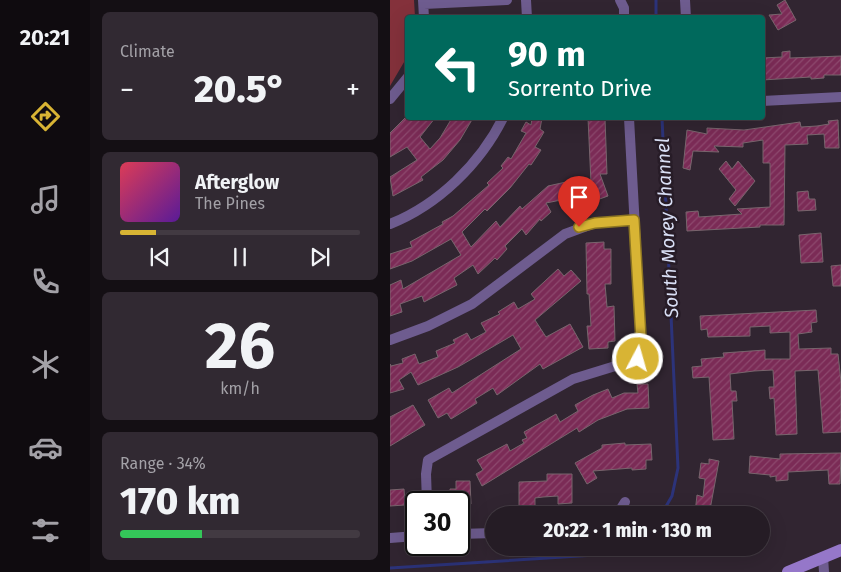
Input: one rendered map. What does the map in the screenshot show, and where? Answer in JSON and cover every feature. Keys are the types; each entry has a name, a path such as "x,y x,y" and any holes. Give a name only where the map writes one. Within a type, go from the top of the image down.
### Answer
{"street":[{"path":"424,15 424,2 507,0"},
{"path":"526,0 526,15"},
{"path":"620,0 624,8 624,15"},
{"path":"685,0 686,15"},
{"path":"390,100 405,81"},
{"path":"765,101 841,97"},
{"path":"390,224 416,211 457,180 476,160 502,120"},
{"path":"427,491 428,460 573,379 638,359 641,339 629,120"},
{"path":"390,340 428,326 472,304 565,234 595,223 634,220"},
{"path":"622,506 624,502"},
{"path":"470,534 485,533"},
{"path":"390,538 405,537"},
{"path":"788,572 841,550"},
{"path":"823,557 824,572"}],"shaded area":[{"path":"390,0 414,0 415,15 405,15 405,60 390,86"}],"building":[{"path":"785,0 796,20 778,30 769,15 782,14 777,5"},
{"path":"790,51 790,58 841,56 841,75 824,75 824,78 811,79 811,77 765,80 765,58 782,57 782,52"},
{"path":"405,118 405,120 433,120 420,137 430,149 440,138 451,120 472,120 460,140 443,160 421,177 423,180 393,196 390,177 417,160 407,147 390,157 390,133"},
{"path":"532,120 542,120 540,129 544,132 535,147 541,150 531,165 529,164 510,188 462,232 471,247 496,221 500,227 520,206 522,209 548,186 575,180 579,203 567,206 566,199 546,203 551,212 541,221 540,219 526,235 522,229 505,246 507,249 497,260 495,258 478,274 473,265 454,278 457,285 424,302 422,296 400,304 402,312 390,316 390,285 401,280 403,289 461,255 451,239 412,261 390,269 390,254 412,247 410,242 443,224 442,222 453,216 489,185 487,183 503,168 501,166 508,157 511,159 526,133 521,131 526,122 531,125"},
{"path":"588,120 605,120 607,174 600,174 608,196 594,201 588,184 591,183"},
{"path":"838,120 839,148 825,148 824,134 807,135 808,144 785,145 784,225 687,231 686,212 698,211 699,217 742,214 737,209 770,207 770,163 763,163 763,140 743,143 743,147 714,146 719,152 693,151 690,170 683,168 687,130 707,134 707,128 744,130 800,122 801,127 829,124 828,121"},
{"path":"726,161 732,169 738,161 755,181 735,206 729,199 736,190 719,169"},
{"path":"808,191 809,199 815,199 816,210 798,211 797,192"},
{"path":"821,233 823,262 801,263 799,235"},
{"path":"604,242 604,249 611,249 611,284 605,284 607,307 614,306 615,341 608,342 608,348 589,349 587,326 591,326 589,294 587,294 586,243"},
{"path":"841,265 841,286 833,286 831,266"},
{"path":"558,269 564,276 571,270 581,281 535,320 546,337 570,324 583,347 543,369 540,364 497,395 493,388 475,399 477,403 451,419 447,413 438,418 428,400 449,388 452,393 521,349 513,335 458,367 418,385 411,372 399,380 404,389 390,393 390,364 391,366 403,363 402,359 415,354 419,364 438,357 436,351 455,343 453,340 467,333 471,340 486,332 481,323 500,314 498,312 514,302 518,309 535,299 531,294"},
{"path":"816,310 817,322 811,323 812,332 798,334 799,349 831,348 831,354 838,354 841,382 841,432 823,433 818,370 795,371 797,434 776,435 774,398 770,399 769,387 774,387 773,370 754,371 730,374 731,391 736,391 737,401 732,401 734,439 713,440 709,377 693,378 692,367 702,366 701,359 724,357 723,353 765,350 765,359 790,359 790,332 770,333 770,326 750,327 750,336 708,337 707,329 701,330 700,316"},
{"path":"637,384 648,384 649,408 627,409 598,420 579,432 577,428 482,486 476,474 483,470 477,460 507,444 510,451 524,443 522,440 527,438 524,432 556,414 560,422 578,411 575,405 593,395 608,389 612,398 624,393 638,393"},
{"path":"413,405 425,425 390,446 390,417"},
{"path":"625,443 625,445 651,444 652,460 646,460 646,469 632,470 632,468 593,471 597,478 587,484 575,463 602,448 602,445"},
{"path":"841,453 840,484 829,484 828,470 788,472 788,480 776,481 776,476 770,477 770,475 749,473 750,456 780,459 780,454"},
{"path":"709,459 719,461 711,506 696,506 697,495 703,497 705,479 699,478 701,463 709,464"},
{"path":"547,474 572,474 572,503 558,504 558,496 535,498 535,506 519,506 519,482 547,481"},
{"path":"456,481 470,481 471,504 470,491 450,491 450,489 456,489"},
{"path":"404,489 405,505 390,506 390,490"}],"waterway":[{"name":"South Morey Channel","path":"656,0 656,15"},
{"name":"South Morey Channel","path":"662,120 678,468 672,496 666,506"},
{"name":"South Morey Channel","path":"390,568 579,556"}],"route":[{"path":"579,227 595,223 634,220 641,339 638,359"}]}
